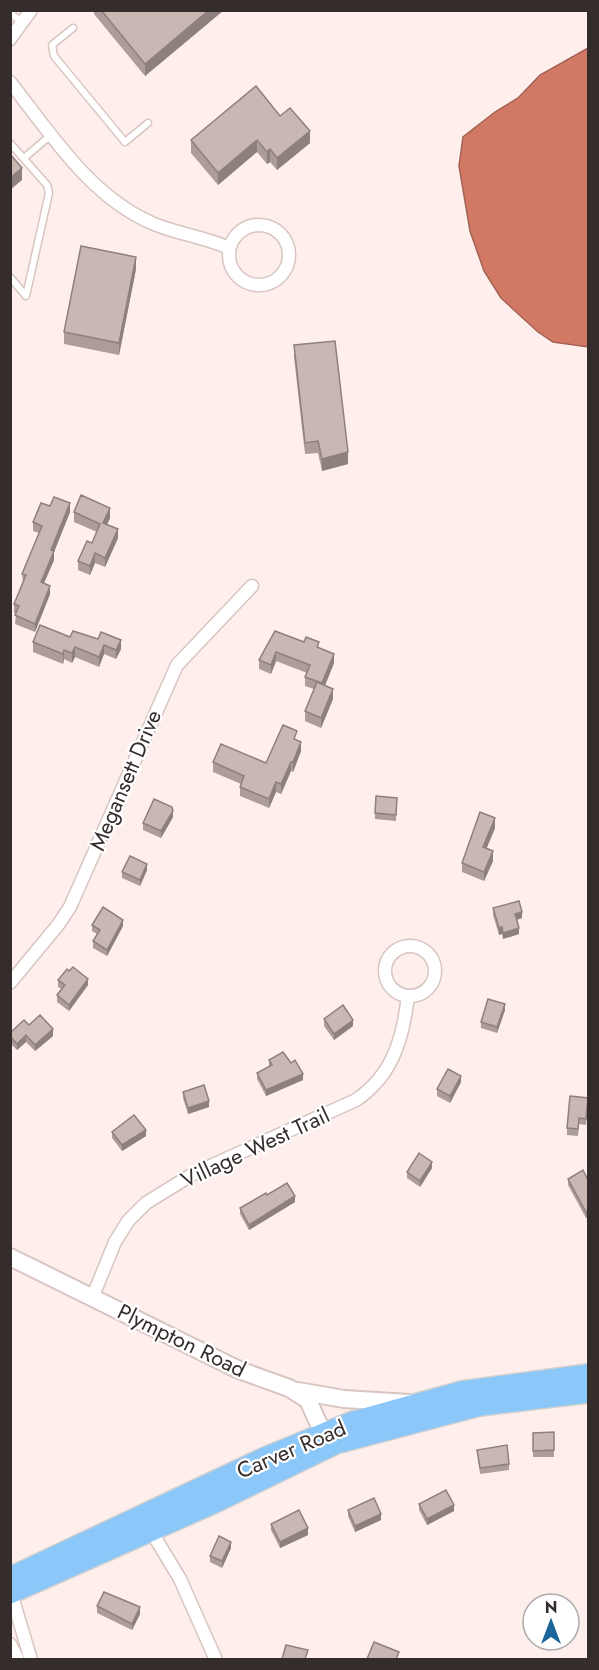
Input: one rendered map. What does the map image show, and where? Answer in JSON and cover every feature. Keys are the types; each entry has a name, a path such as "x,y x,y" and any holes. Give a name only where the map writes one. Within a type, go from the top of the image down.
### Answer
{"highway":[{"name":"Carver Road","path":"11,1588 326,1440 415,1403 495,1386 588,1375"},
{"name":"Carver Road","path":"326,1440 360,1435 462,1409 515,1400 588,1392"}],"main road":[{"name":"Plympton Road","path":"10,1257 239,1370 288,1388 308,1400 326,1440"},
{"path":"288,1388 310,1395 415,1403"}],"street":[{"path":"10,39 31,10"},
{"path":"10,82 87,175 124,208 154,224 229,248"},
{"path":"255,224 267,225 282,235 288,246 289,258 285,270 277,279 266,284 254,284 242,280 233,272 229,260 229,248 234,237 243,228 255,224"},
{"name":"Megansett Drive","path":"11,983 70,907 177,665 252,586"},
{"path":"406,946 416,946 432,958 435,974 428,989 419,995 408,996 398,993 389,985 385,969 388,958 396,950 406,946"},
{"name":"Village West Trail","path":"93,1296 115,1242 128,1221 146,1203 193,1174 356,1100 369,1091 387,1070 399,1046 408,996"},
{"path":"147,1524 180,1578 216,1659"},
{"path":"11,1588 31,1659"},
{"path":"10,1644 18,1659"}],"lane":[{"path":"10,13 23,23"},
{"path":"73,28 52,45 54,56 125,142 148,123"},
{"path":"24,158 52,134"},
{"path":"10,143 47,185 49,193 26,296 10,278"}],"shaded area":[{"path":"588,48 588,347 553,342 538,332 501,298 484,271 470,231 459,166 463,137 495,112 518,98 540,75"}],"building":[{"path":"101,10 209,10 145,64"},
{"path":"256,86 280,116 290,108 310,131 277,158 270,149 267,152 257,140 218,173 191,140"},
{"path":"10,154 22,168 10,178"},
{"path":"81,246 136,257 119,343 64,332"},
{"path":"335,341 348,452 322,459 318,441 305,443 294,345"},
{"path":"81,495 110,508 103,523 118,529 105,558 95,553 90,566 78,561 87,541 92,543 100,524 74,512"},
{"path":"54,497 70,503 41,582 50,586 35,624 15,615 19,606 14,604 26,575 22,574 42,526 33,522 41,503 50,506"},
{"path":"40,625 70,637 73,631 98,639 101,632 121,640 116,650 104,645 99,657 75,647 72,653 64,650 63,654 33,642"},
{"path":"275,631 304,642 306,637 319,642 317,647 334,654 322,683 305,677 310,665 276,652 271,665 259,660"},
{"path":"317,682 333,689 321,718 305,711"},
{"path":"283,725 297,731 294,739 301,742 281,784 276,782 269,799 240,787 244,776 213,762 221,744 266,763"},
{"path":"376,796 397,798 396,815 375,813"},
{"path":"154,799 172,807 173,811 161,831 143,823"},
{"path":"480,812 495,818 483,847 493,851 484,872 462,863"},
{"path":"130,856 147,864 140,880 122,872"},
{"path":"519,901 522,912 515,914 519,928 503,933 502,927 499,928 493,908"},
{"path":"103,907 123,920 107,950 93,941 100,930 92,925"},
{"path":"73,967 88,979 69,1005 57,995 65,985 58,980 67,969 69,971"},
{"path":"488,999 505,1004 497,1027 481,1022"},
{"path":"343,1005 353,1020 334,1034 324,1019"},
{"path":"40,1015 53,1029 35,1045 26,1035 17,1044 10,1033 24,1020 29,1025"},
{"path":"283,1052 291,1063 295,1060 303,1074 266,1090 257,1073 272,1065 269,1060"},
{"path":"448,1069 461,1076 450,1096 437,1089"},
{"path":"204,1085 209,1101 188,1108 183,1092"},
{"path":"570,1096 588,1098 586,1119 579,1118 578,1129 567,1128"},
{"path":"134,1115 146,1130 122,1145 112,1132"},
{"path":"419,1153 432,1162 420,1181 407,1172"},
{"path":"583,1170 588,1180 588,1210 586,1212 568,1179"},
{"path":"287,1183 295,1196 249,1225 240,1208"},
{"path":"554,1432 554,1450 533,1451 533,1433"},
{"path":"507,1445 509,1464 480,1468 477,1450"},
{"path":"446,1490 454,1505 427,1519 419,1504"},
{"path":"374,1498 381,1514 355,1526 348,1510"},
{"path":"299,1510 308,1528 280,1542 271,1524"},
{"path":"219,1536 231,1542 222,1561 210,1556"},
{"path":"104,1592 140,1607 132,1624 97,1606"},
{"path":"374,1642 399,1652 396,1659 367,1659"},
{"path":"286,1645 308,1650 305,1659 282,1659"}]}
